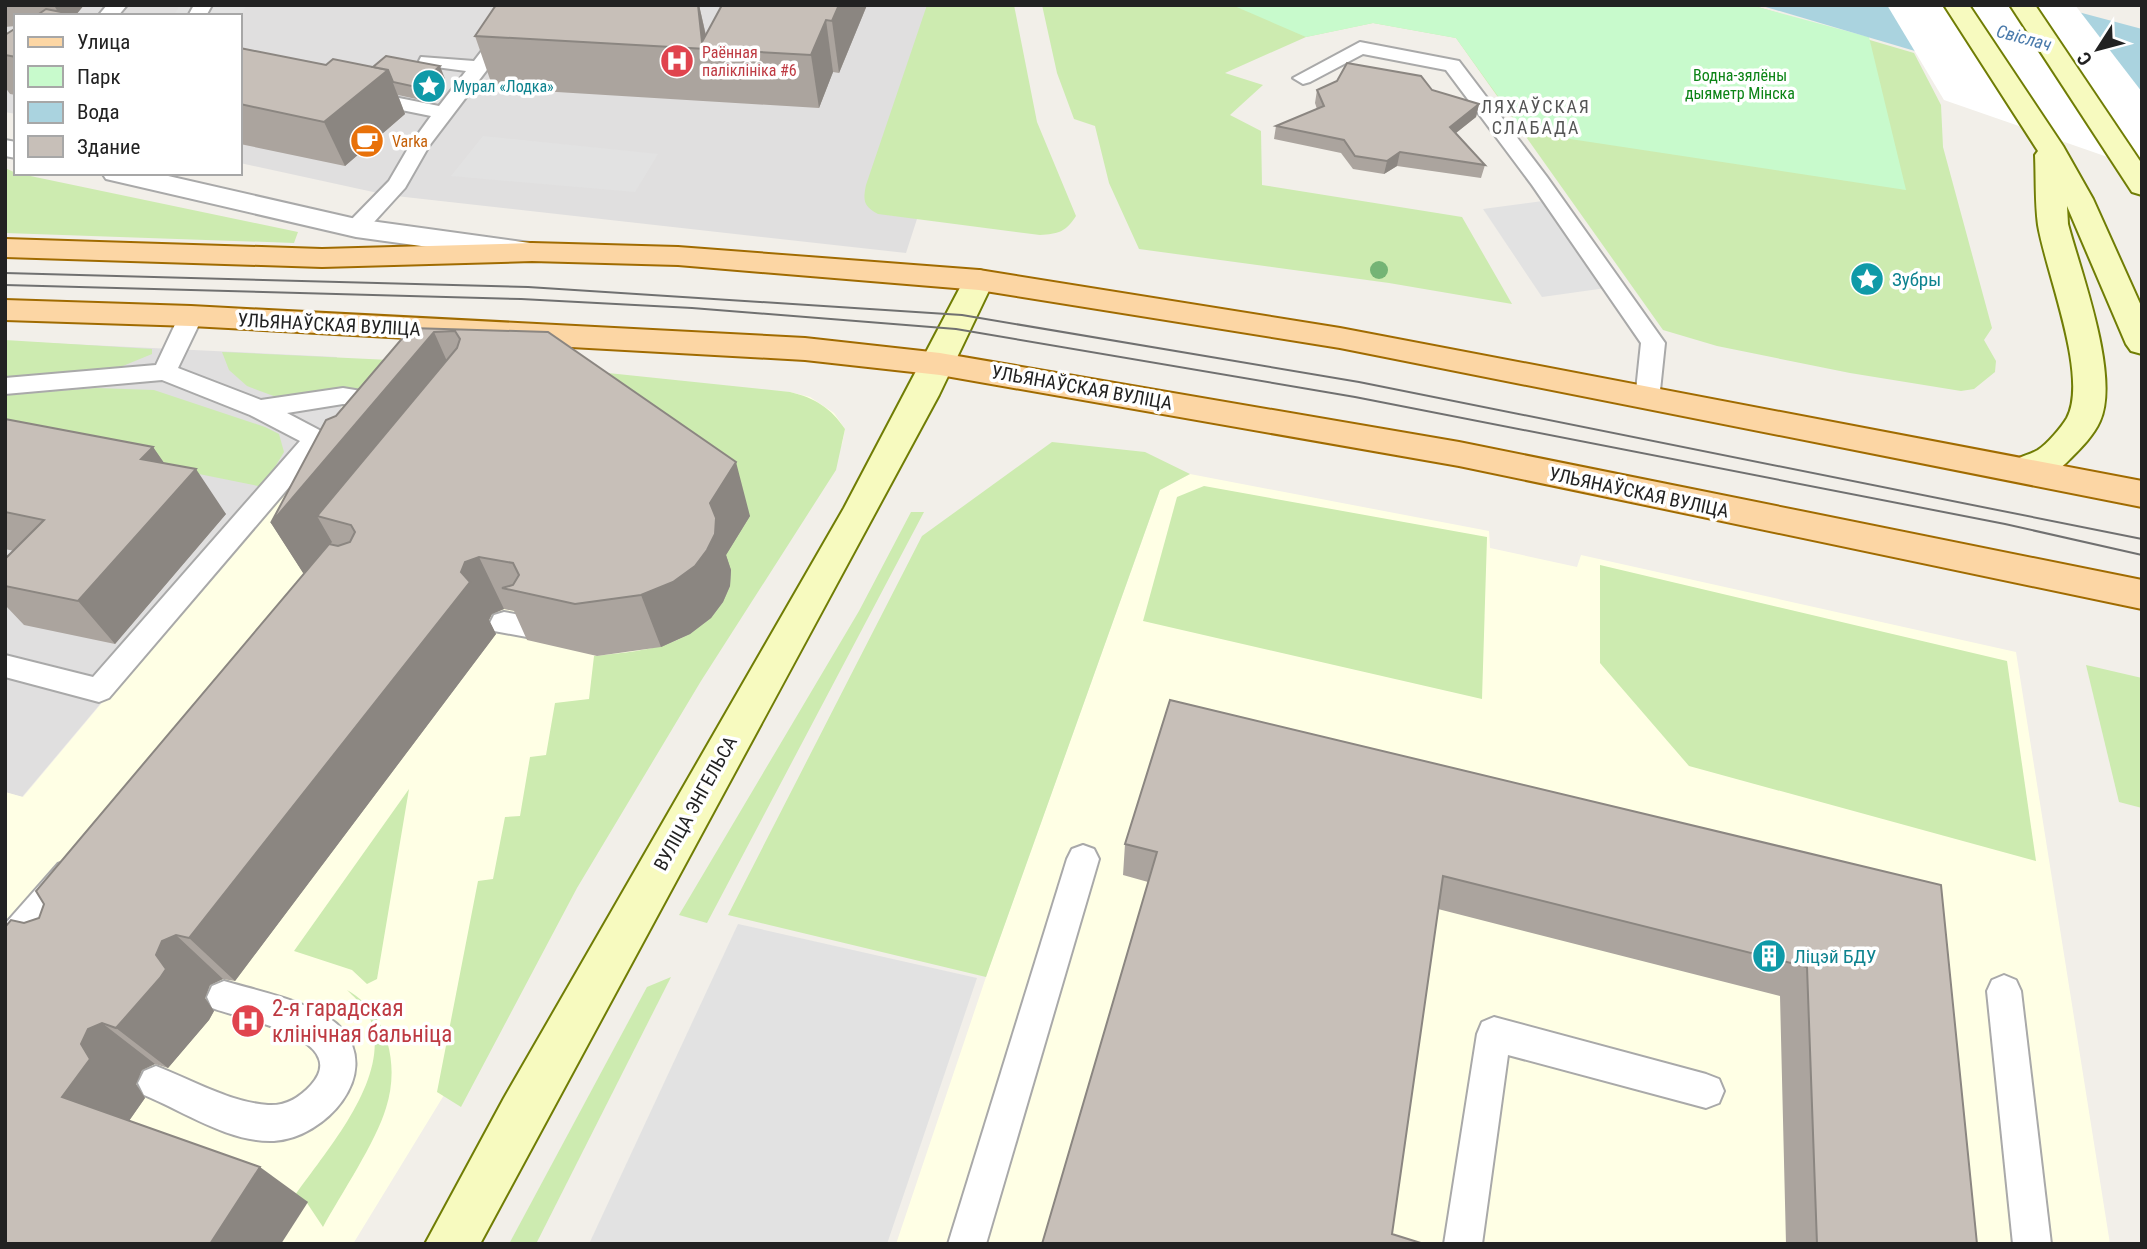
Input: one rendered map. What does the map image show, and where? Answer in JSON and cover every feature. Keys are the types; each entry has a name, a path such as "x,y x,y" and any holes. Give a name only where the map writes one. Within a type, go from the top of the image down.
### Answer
{"main road":[{"path":"1956,5 2044,139 2078,199 2142,344"},
{"path":"2022,5 2136,176"},
{"path":"2025,469 2051,458 2069,439 2082,421 2091,392 2084,346 2053,224 2044,139"},
{"path":"5,248 322,258 532,252 678,256 979,280 1340,338 1647,400 2025,469 2142,494"},
{"name":"ВУЛІЦА ЭНГЕЛЬСА","path":"451,1244 626,926 877,482 940,363 979,280"},
{"name":"УЛЬЯНАЎСКАЯ ВУЛІЦА","path":"5,310 191,316 805,349 940,363 1459,454 2142,595"}],"street":[{"path":"125,175 356,228 532,252"}],"lane":[{"path":"356,228 398,184 420,145 525,8 551,5"},
{"path":"1303,78 1360,48 1452,65 1539,181 1653,343 1647,400"},
{"path":"428,61 479,67"},
{"path":"342,93 444,113"},
{"path":"164,372 191,316"},
{"path":"5,386 164,372 259,409 316,439 99,690 5,666"},
{"path":"259,409 343,396 404,405 387,424"},
{"path":"12,941 91,848"},
{"path":"967,1244 1083,859"},
{"path":"12,941 55,943"},
{"path":"2004,990 2032,1244"},
{"path":"156,1083 242,1117 271,1123 302,1115 329,1091 340,1060 335,1043 321,1030 224,997"},
{"path":"1463,1244 1494,1034 1706,1090"}],"shaded area":[{"path":"5,5 986,5 906,253 387,195 242,163 242,14 14,14 14,114 5,112"},
{"path":"180,5 247,5 242,14 174,14"},
{"path":"483,136 658,154 635,192 451,176"},
{"path":"1543,201 1606,288 1542,297 1483,209"},
{"path":"5,341 337,357 334,395 342,404 340,419 22,797 5,792"},
{"name":"2-я гарадская клінічная бальніца","path":"314,381 790,392 810,397 834,413 845,429 842,444 353,1244 5,1244 5,792 23,797 340,419 342,404"},
{"path":"1190,474 1489,531 1490,548 1577,567 1581,555 2016,652 2110,1244 896,1244 987,974 1160,490"},
{"path":"738,924 977,978 887,1244 589,1244"}],"green space":[{"path":"927,5 1014,5 1037,122 1076,216 1065,229 1040,235 878,214 867,205 866,185"},
{"path":"1042,5 1751,5 1914,53 1941,105 1943,147 1992,328 1984,340 1996,361 1995,372 1974,389 1961,391 1850,373 1717,346 1663,330 1456,38 1373,23 1306,37 1225,73 1263,85 1230,115 1261,131 1262,185 1462,217 1512,304 1389,283 1139,249 1109,183 1095,126 1074,119 1057,73"},
{"name":"Водна-зялёны дыяметр Мінска","path":"1232,5 1750,5 1869,37 1906,190 1524,132 1456,38 1373,23 1306,37"},
{"path":"5,168 14,172 14,175 26,175 298,232 294,243 5,233"},
{"path":"5,340 152,349 152,354 118,368 5,378"},
{"path":"222,352 560,368 790,392 822,405 845,429 836,470 701,681 577,888 461,1107 437,1092 478,881 493,879 505,817 520,816 530,757 546,755 555,703 589,699 594,656 656,647 690,633 719,606 730,586 422,398 334,389 279,398 247,386 229,370"},
{"path":"96,388 154,390 265,427 279,434 284,452 263,487 5,435 5,395"},
{"path":"1052,442 1145,452 1190,474 1160,490 986,977 728,915 922,536"},
{"path":"1204,486 1487,537 1482,699 1143,621 1177,497"},
{"path":"911,512 924,512 707,923 679,915 859,611"},
{"path":"1600,565 2007,661 2036,861 1689,766 1600,663"},
{"path":"2086,665 2142,678 2142,808 2119,802"},
{"path":"409,789 377,979 367,984 352,970 294,951"},
{"path":"671,977 536,1244 509,1244 647,987"},
{"path":"347,990 361,1000 381,1026 391,1058 392,1075 381,1122 358,1168 323,1227 307,1203 294,1197 355,1108 367,1083 374,1058 374,1033 366,1010"}],"water":[{"name":"Свіслач","path":"1759,5 2052,5 2142,29 2142,118"}],"pier":[{"path":"1887,5 2075,5 2142,92 2142,169 1944,100"}],"building":[{"path":"496,5 698,5 702,42 722,5 839,5 832,21 826,20 811,55 475,36"},
{"path":"46,9 71,14 39,14"},
{"path":"14,29 14,57 5,55 5,35"},
{"path":"242,48 326,65 333,59 388,70 324,122 242,104"},
{"path":"386,56 440,66 416,87 393,82 388,70 373,67"},
{"path":"1347,63 1421,76 1432,90 1479,104 1450,127 1485,165 1400,152 1387,161 1355,156 1344,140 1276,126 1324,106 1317,90 1337,81"},
{"path":"411,328 548,332 736,462 710,503 716,518 715,534 695,566 673,582 641,595 575,604 502,588 513,585 519,575 513,563 479,557 465,562 461,572 470,582 189,938 176,935 162,941 156,955 166,969 160,978 116,1028 102,1023 88,1029 81,1044 90,1059 62,1097 260,1167 210,1244 5,1244 5,927 11,920 24,923 39,918 44,904 36,891 329,544 338,546 350,542 355,532 351,525 317,516 457,348 460,339 455,331 434,332 271,523 326,420 336,416"},
{"path":"5,419 153,447 141,459 196,469 78,601 5,586 5,559 44,520 5,512"},
{"name":"Ліцэй БДУ","path":"1170,700 1941,885 1977,1244 1817,1244 1807,967 1443,876 1392,1234 1424,1244 1042,1244 1157,852 1125,844"}],"tram line":[{"path":"5,273 528,287 962,315 1359,382 2142,539"},
{"path":"5,285 521,299 692,308 956,329 1355,397 2005,524 2142,555"}],"place":[{"name":"Раённая паліклініка #6","path":"677,61"},
{"name":"Мурал «Лодка»","path":"429,86"},
{"name":"Varka","path":"367,141"},
{"name":"Зубры","path":"1867,279"},
{"name":"Ліцэй БДУ","path":"1769,956"},
{"name":"2-я гарадская клінічная бальніца","path":"248,1021"}],"district":[{"name":"ЛЯХАЎСКАЯ СЛАБАДА","path":"1536,117"}]}
